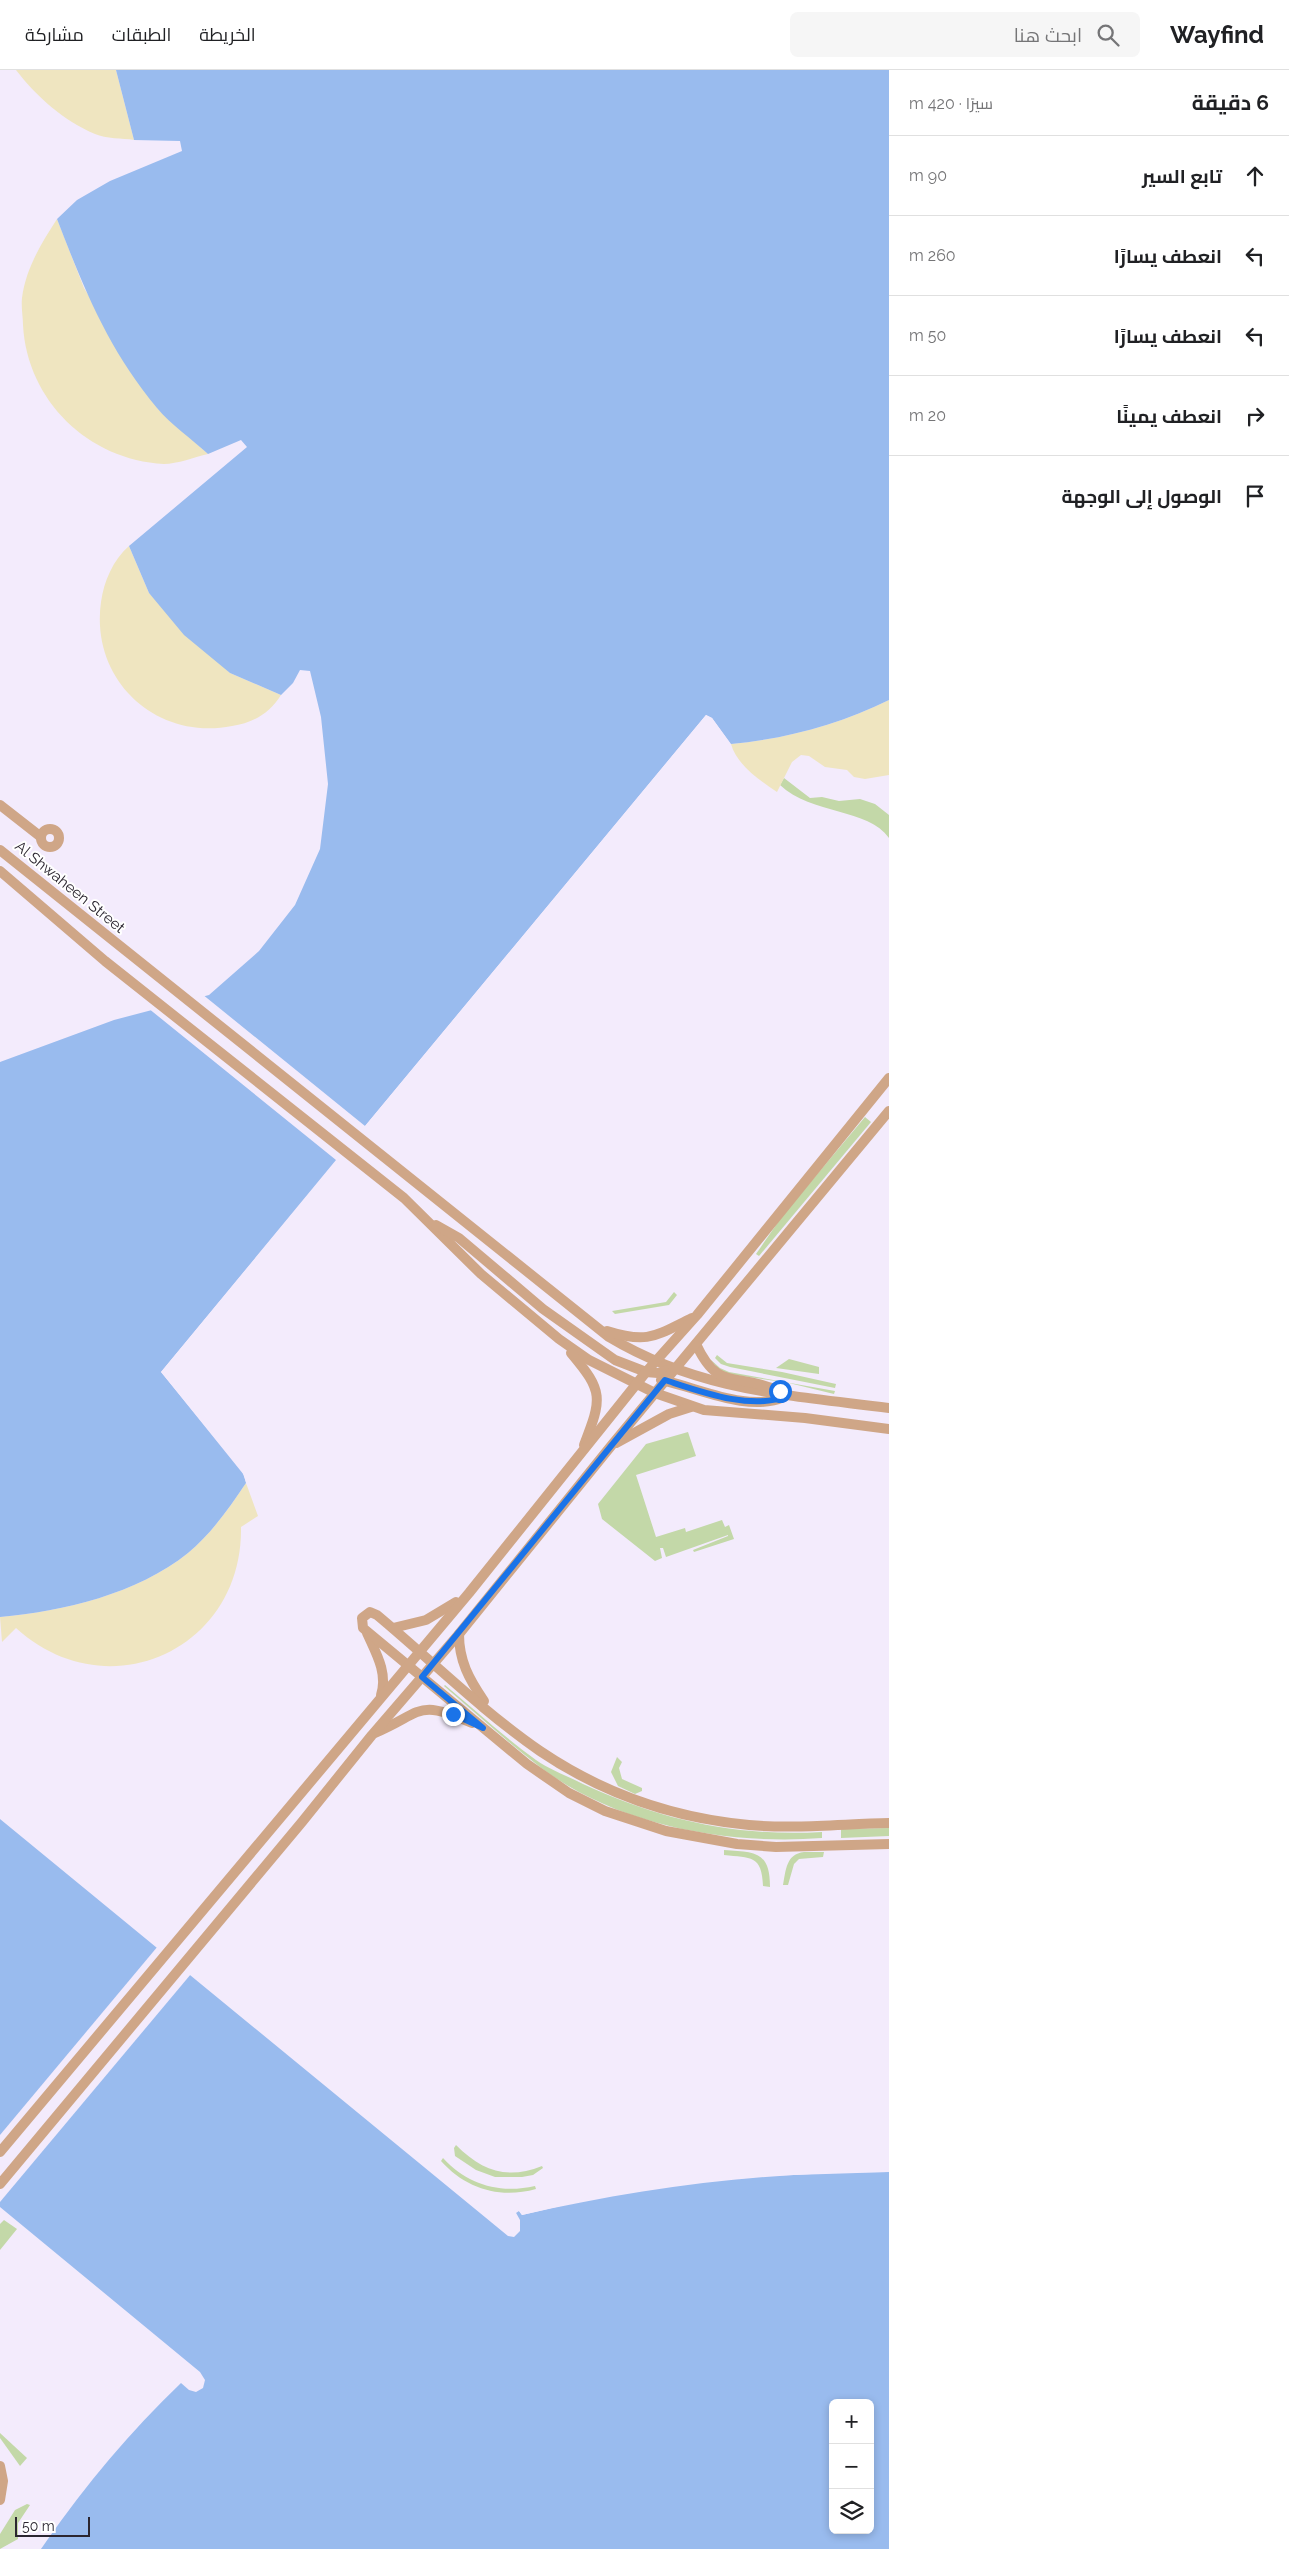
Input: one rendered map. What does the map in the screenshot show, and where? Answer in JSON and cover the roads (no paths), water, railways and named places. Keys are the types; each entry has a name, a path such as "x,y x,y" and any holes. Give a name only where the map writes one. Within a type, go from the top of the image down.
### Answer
{"street":[{"path":"0,805 41,837"},
{"name":"Al Shwaheen Street","path":"0,850 594,1327 624,1346 675,1368 717,1383 786,1396"},
{"name":"Al Shwaheen Street","path":"0,871 105,961 404,1198 481,1274 558,1338"},
{"path":"0,2152 469,1593 636,1384 697,1314 889,1078"},
{"path":"0,2184 302,1822 372,1735 459,1634 665,1380 889,1110"},
{"path":"426,1220 459,1238 543,1309 606,1354 646,1372 658,1373 675,1368"},
{"path":"594,1327 631,1338 648,1338 697,1314"},
{"path":"558,1338 589,1360 655,1393 693,1407 716,1412 781,1415 889,1429"},
{"path":"558,1338 588,1372 597,1395 596,1411 580,1455"},
{"path":"696,1344 704,1362 714,1372 725,1377 772,1388 786,1396"},
{"path":"636,1384 647,1380 665,1380 702,1392 740,1400 772,1400 786,1396 889,1408"},
{"path":"611,1446 669,1414 693,1407"},
{"path":"393,1628 435,1616 469,1593"},
{"path":"381,1696 384,1684 383,1672 361,1621 364,1615 370,1612 393,1628 524,1739 559,1763 604,1788 660,1808 704,1819 771,1826 889,1823"},
{"path":"366,1630 527,1764 569,1793 600,1808 649,1826 701,1839 755,1846 889,1844"},
{"path":"459,1634 460,1653 465,1672 491,1712"},
{"path":"372,1735 413,1712 426,1709 446,1711 483,1728"},
{"path":"0,2466 3,2481 0,2500"}],"water":[{"path":"116,70 889,70 889,700 870,709 812,729 752,742 731,744 712,718 706,715 161,1372 244,1475 246,1483 220,1520 188,1553 168,1567 123,1590 74,1605 0,1617 0,1062 114,1020 209,995 259,951 295,905 320,849 328,784 321,717 310,671 300,670 293,683 281,695 230,673 184,635 149,593 129,546 247,447 241,440 208,454 157,408 140,386 111,341 77,270 57,219 77,200 110,181 182,151 180,141 134,140"},
{"path":"0,1819 508,2236 514,2237 520,2231 520,2220 515,2211 519,2211 522,2215 613,2196 750,2178 889,2172 889,2549 41,2549 73,2504 107,2462 161,2402 181,2383 189,2390 196,2392 203,2388 205,2380 200,2372 0,2207"}]}
